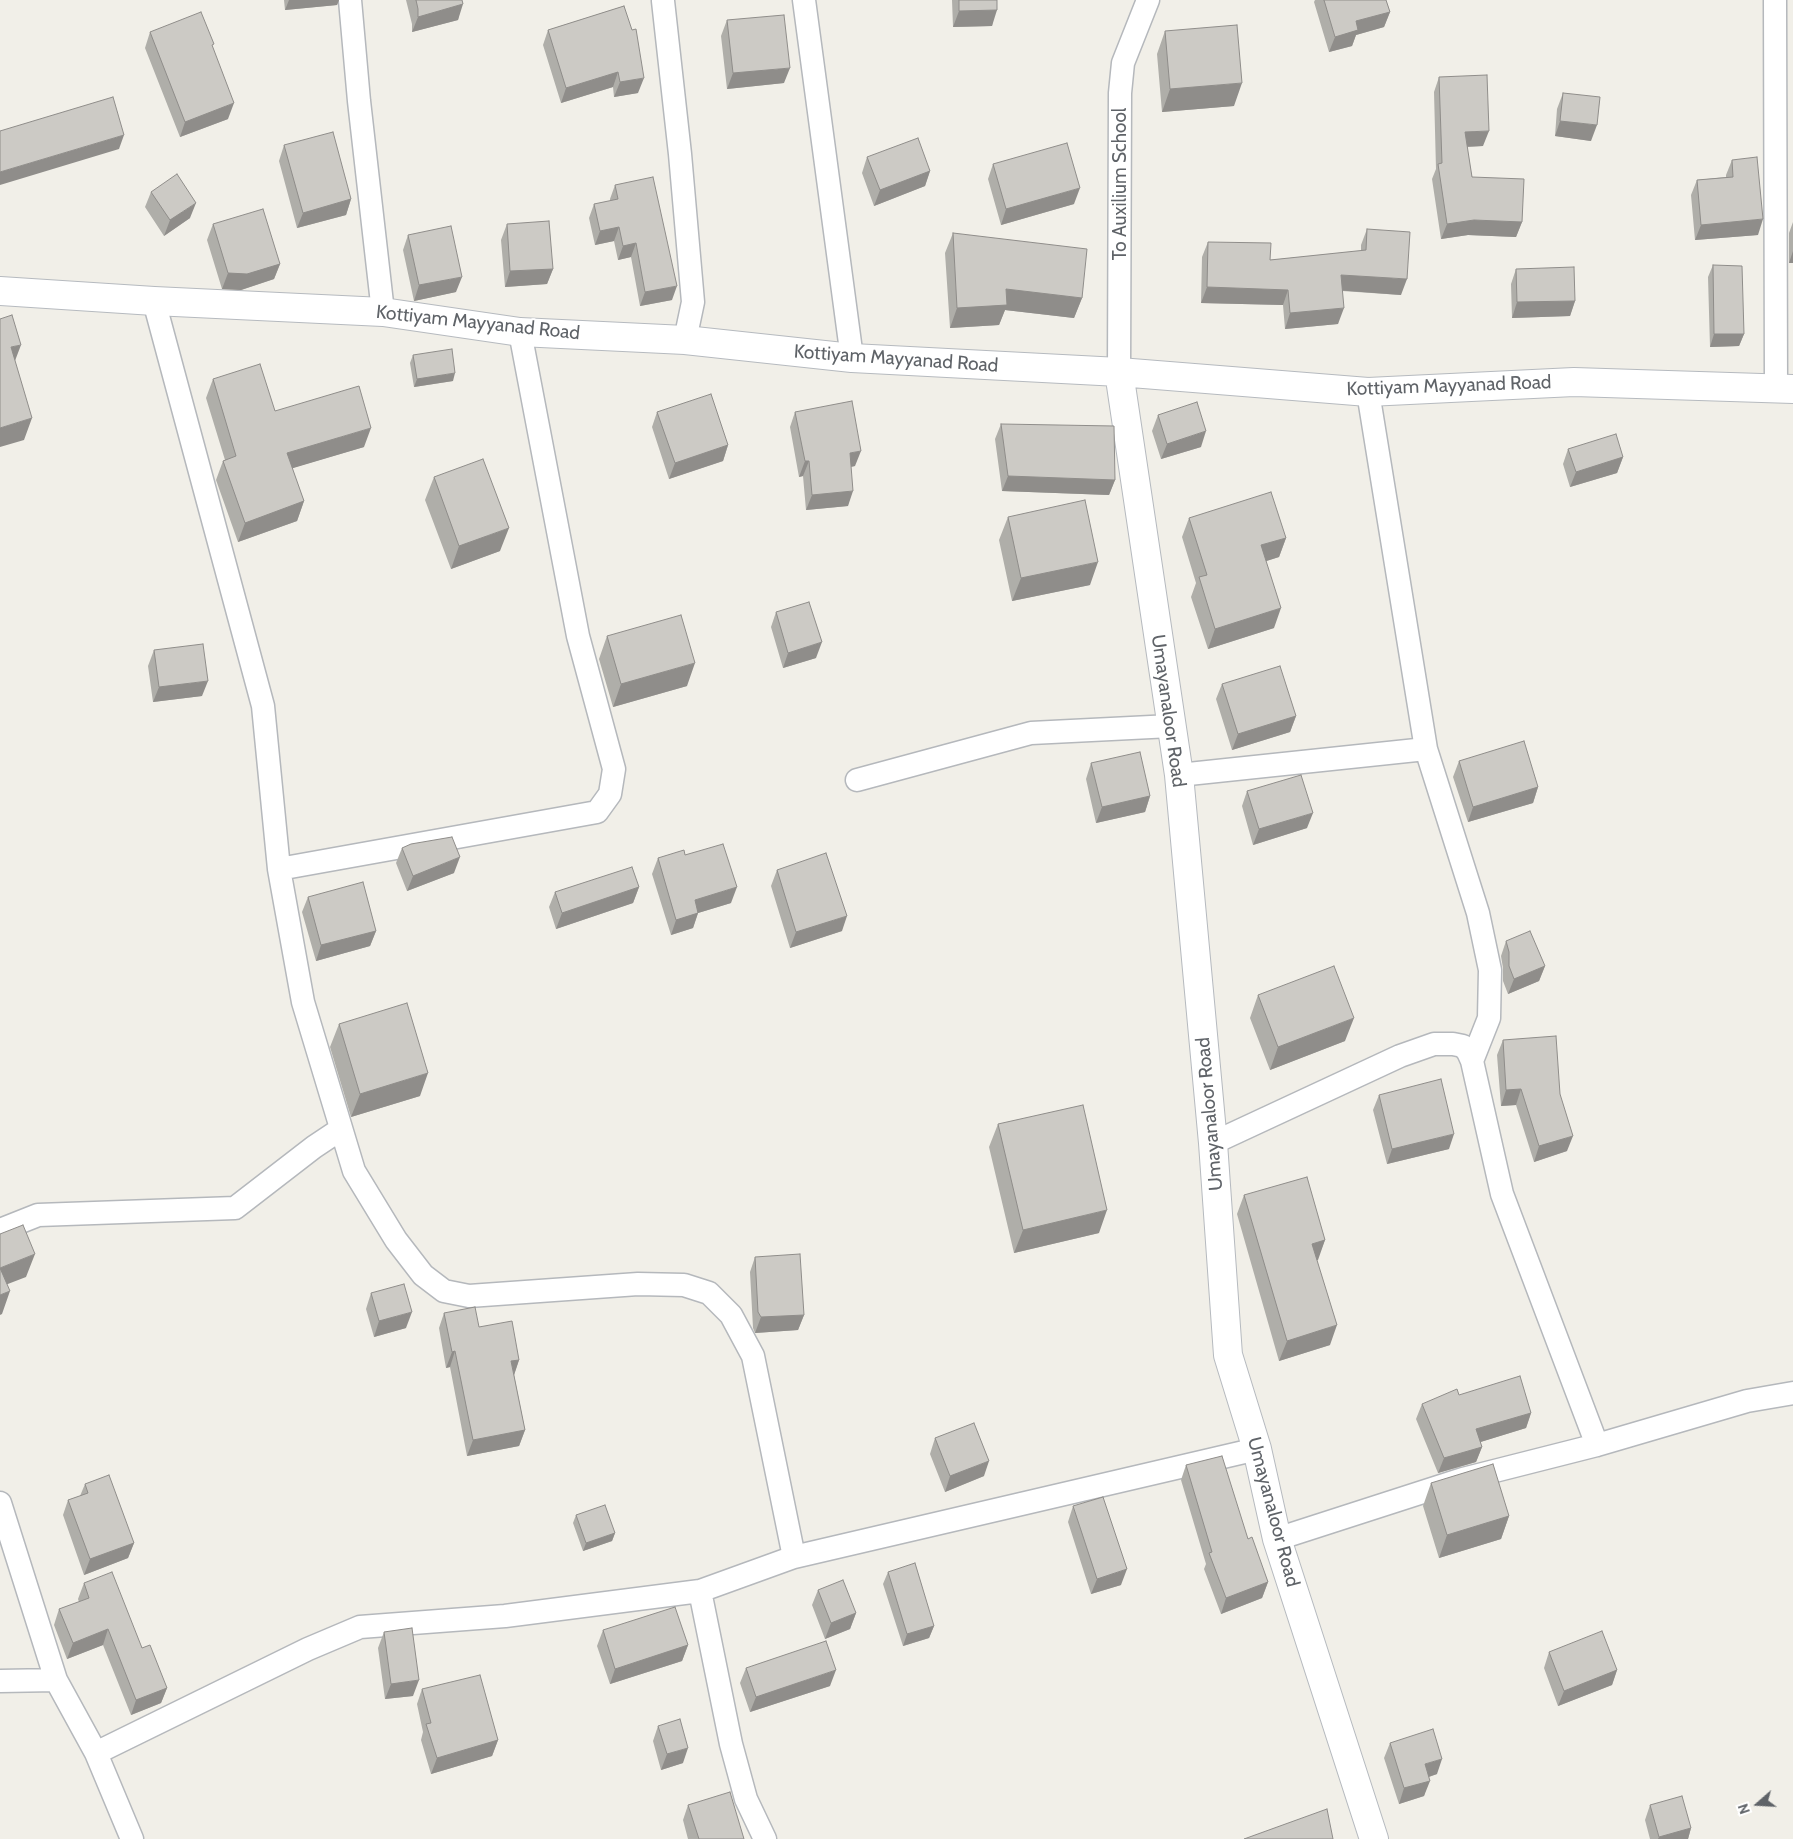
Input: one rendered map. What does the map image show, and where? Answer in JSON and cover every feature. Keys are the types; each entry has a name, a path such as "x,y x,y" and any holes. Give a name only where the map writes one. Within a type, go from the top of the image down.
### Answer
{"main road":[{"name":"Kottiyam Mayyanad Road","path":"0,291 154,302 383,312 520,332 685,340 852,358 1119,372 1368,392 1574,382 1785,389"},
{"name":"Umayanaloor Road","path":"1119,372 1179,775 1214,1142 1228,1355 1257,1449 1277,1539 1374,1839"}],"street":[{"path":"350,0 359,101 383,312"},
{"path":"804,0 852,358"},
{"name":"To Auxilium School","path":"1119,372 1120,93 1124,63 1148,0"},
{"path":"663,1 680,154 693,302 685,340"},
{"path":"1781,1 1785,389"},
{"path":"154,302 263,706 280,869 303,1002 354,1171 396,1240 423,1274 444,1291 469,1296 638,1284 684,1285 710,1293 730,1315 753,1356 794,1557"},
{"path":"280,869 597,812 610,794 614,769 578,636 520,332"},
{"path":"1368,392 1426,749 1478,913 1490,970 1489,1018 1472,1061"},
{"path":"857,780 1031,733 1171,726"},
{"path":"1179,775 1426,749"},
{"path":"1214,1142 1400,1056 1434,1044 1463,1046 1472,1061 1502,1194 1597,1445"},
{"path":"0,1230 38,1215 235,1208 314,1147 341,1129"},
{"path":"1277,1539 1463,1480 1597,1445 1747,1401 1793,1393"},
{"path":"96,1753 308,1649 360,1627 505,1616 700,1591 794,1557 1257,1449"},
{"path":"0,1503 56,1680 96,1753 132,1839"},
{"path":"700,1591 730,1744 746,1799 765,1839"},
{"path":"0,1681 56,1680"}],"building":[{"path":"416,0 462,0 463,4 418,17"},
{"path":"959,0 997,0 997,10 959,11"},
{"path":"1324,0 1386,0 1390,12 1356,21 1358,30 1335,37"},
{"path":"624,6 632,30 636,29 644,78 620,82 618,72 566,88 548,30"},
{"path":"201,12 234,103 185,122 150,32"},
{"path":"784,15 790,68 733,73 727,20"},
{"path":"1237,25 1242,83 1170,89 1165,31"},
{"path":"1487,75 1489,131 1465,132 1472,177 1524,179 1522,222 1474,220 1447,224 1438,164 1442,163 1439,77"},
{"path":"1563,93 1600,97 1597,125 1560,121"},
{"path":"113,97 124,135 0,172 0,131"},
{"path":"333,132 351,199 303,213 284,145"},
{"path":"918,138 930,171 880,190 867,157"},
{"path":"1067,143 1080,188 1006,209 993,164"},
{"path":"1757,157 1763,219 1701,225 1697,180 1733,177 1732,160"},
{"path":"177,174 196,203 170,220 151,192"},
{"path":"653,177 677,286 645,292 636,243 623,246 619,227 600,231 594,204 618,199 615,185"},
{"path":"263,209 280,264 247,274 228,273 213,224"},
{"path":"549,221 553,269 510,271 507,224"},
{"path":"451,226 462,277 419,285 408,235"},
{"path":"1367,229 1410,232 1407,279 1341,275 1344,308 1290,313 1288,290 1207,287 1208,242 1271,243 1270,260 1366,250"},
{"path":"953,233 1087,249 1082,298 1006,289 1007,305 957,308"},
{"path":"1713,265 1742,266 1744,334 1714,334"},
{"path":"1574,267 1575,301 1517,302 1516,269"},
{"path":"12,315 21,345 11,347 32,418 0,428 0,319"},
{"path":"452,349 455,373 417,379 413,355"},
{"path":"260,364 275,411 359,386 371,428 287,453 304,501 245,523 223,461 236,456 213,379"},
{"path":"711,394 728,445 675,463 657,412"},
{"path":"852,401 861,451 850,453 853,491 812,495 809,461 805,461 795,412"},
{"path":"1197,402 1206,431 1167,444 1158,415"},
{"path":"1001,424 1114,426 1115,480 1008,476"},
{"path":"1616,434 1623,457 1576,472 1568,449"},
{"path":"483,459 509,528 459,546 434,477"},
{"path":"1271,492 1286,538 1261,545 1281,608 1215,629 1199,577 1207,575 1189,518"},
{"path":"1085,500 1098,562 1021,578 1008,517"},
{"path":"809,602 822,642 788,653 776,612"},
{"path":"681,615 695,663 621,684 607,636"},
{"path":"203,644 208,681 159,687 154,650"},
{"path":"1280,666 1296,716 1238,734 1222,684"},
{"path":"1524,741 1538,787 1473,807 1459,761"},
{"path":"1140,752 1150,796 1102,807 1091,763"},
{"path":"1301,775 1313,813 1259,829 1247,791"},
{"path":"452,837 460,857 413,876 402,848 411,844"},
{"path":"723,844 737,887 695,900 698,913 676,920 658,858 684,850 685,855"},
{"path":"826,853 847,916 796,932 777,870"},
{"path":"632,867 639,887 562,913 555,892"},
{"path":"363,882 376,931 321,945 308,897"},
{"path":"1530,931 1545,966 1514,979 1509,966 1509,952 1506,941"},
{"path":"1334,966 1354,1018 1278,1047 1258,995"},
{"path":"407,1003 428,1073 360,1094 339,1024"},
{"path":"1556,1036 1560,1094 1573,1136 1539,1146 1521,1089 1506,1090 1503,1040"},
{"path":"1441,1079 1454,1134 1392,1149 1379,1095"},
{"path":"1083,1105 1107,1210 1023,1230 998,1124"},
{"path":"1307,1177 1325,1240 1312,1244 1337,1325 1287,1341 1244,1195"},
{"path":"23,1225 35,1254 0,1268 0,1234"},
{"path":"800,1254 804,1315 761,1317 758,1312 755,1257"},
{"path":"0,1268 10,1291 0,1295"},
{"path":"404,1284 412,1312 379,1321 371,1293"},
{"path":"475,1307 479,1327 512,1321 519,1360 511,1361 525,1430 473,1440 455,1351 452,1352 444,1313"},
{"path":"1520,1376 1531,1413 1476,1429 1482,1447 1444,1458 1422,1404 1457,1389 1459,1395"},
{"path":"974,1423 989,1461 950,1476 935,1438"},
{"path":"1222,1456 1248,1539 1252,1537 1268,1582 1226,1598 1209,1553 1212,1552 1186,1465"},
{"path":"1493,1464 1509,1516 1447,1535 1431,1483"},
{"path":"109,1475 134,1543 90,1559 68,1500 88,1493 85,1484"},
{"path":"1103,1497 1127,1569 1097,1579 1073,1506"},
{"path":"605,1505 615,1533 586,1543 576,1515"},
{"path":"915,1563 934,1626 907,1634 888,1572"},
{"path":"112,1572 142,1648 150,1645 167,1688 136,1700 108,1629 73,1643 59,1609 89,1598 84,1583"},
{"path":"843,1580 856,1613 831,1623 818,1590"},
{"path":"675,1607 688,1645 615,1669 603,1630"},
{"path":"412,1628 419,1680 391,1684 384,1632"},
{"path":"1602,1631 1617,1670 1564,1691 1549,1652"},
{"path":"826,1641 836,1670 756,1697 746,1668"},
{"path":"480,1675 498,1740 437,1758 426,1724 431,1723 422,1689"},
{"path":"680,1719 688,1748 667,1754 658,1726"},
{"path":"1433,1729 1442,1759 1425,1764 1430,1781 1404,1788 1390,1743"},
{"path":"730,1792 744,1839 699,1839 688,1805"},
{"path":"1682,1796 1691,1828 1659,1837 1650,1805"},
{"path":"1327,1809 1333,1839 1244,1839"}]}
